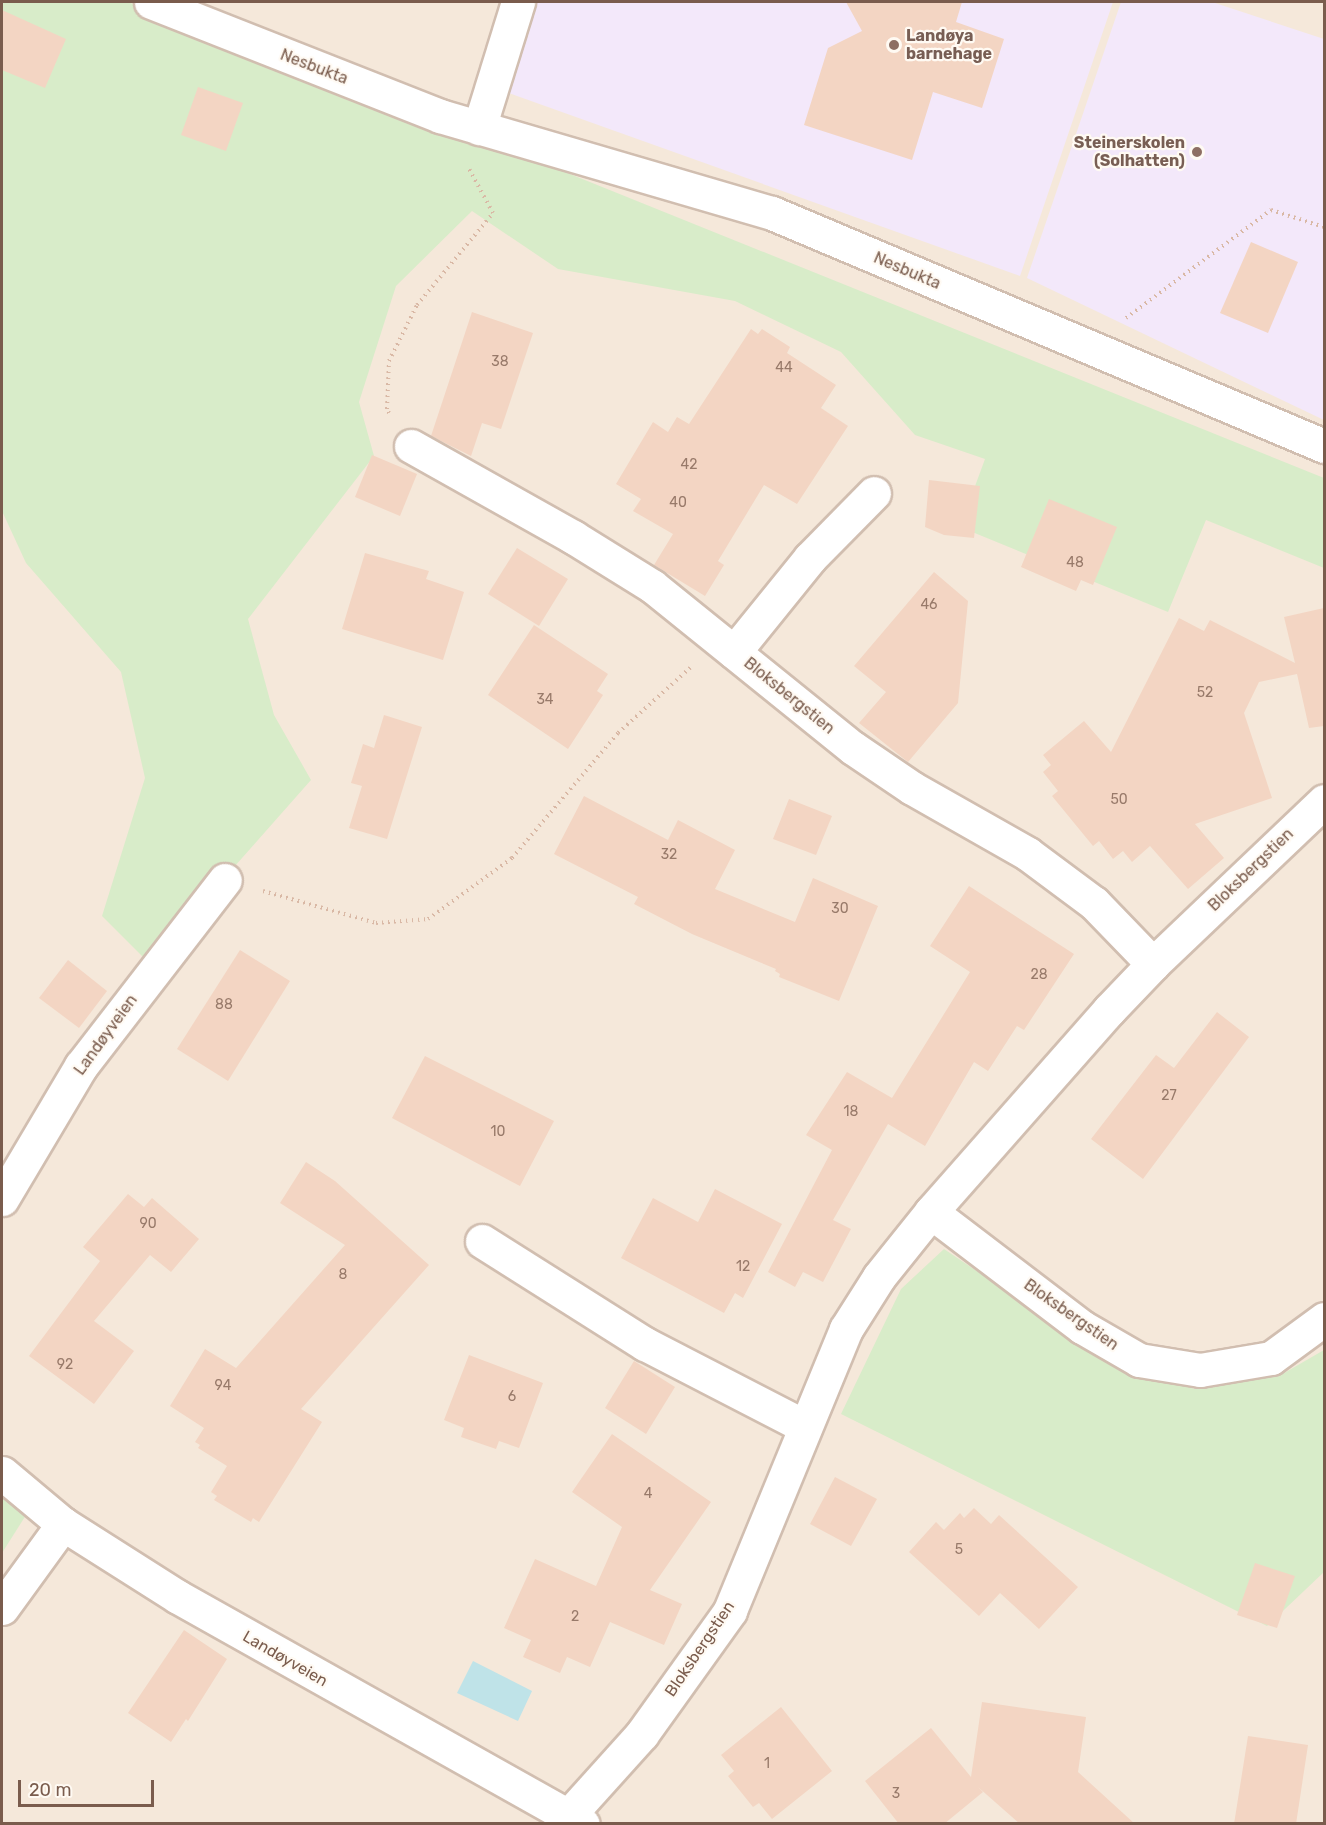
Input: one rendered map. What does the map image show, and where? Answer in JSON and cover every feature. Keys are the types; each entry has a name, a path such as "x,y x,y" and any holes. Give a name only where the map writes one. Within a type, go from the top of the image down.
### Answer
{"street":[{"name":"Nesbukta","path":"151,2 440,116 772,213 1324,446"},
{"path":"479,128 518,2"},
{"name":"Bloksbergstien","path":"411,446 573,537 652,586 853,748 912,788 1028,854 1094,903 1153,964"},
{"path":"727,646 874,493"},
{"name":"Bloksbergstien","path":"576,1819 642,1734 730,1611 804,1426 846,1329 879,1277 932,1212 1109,1010 1153,964 1324,801"},
{"name":"Landøyveien","path":"2,1199 81,1066 225,880"},
{"name":"Bloksbergstien","path":"932,1212 1082,1327 1139,1360 1200,1370 1271,1358 1324,1319"},
{"path":"482,1241 645,1344 804,1426"},
{"name":"Landøyveien","path":"2,1473 63,1524 178,1597 311,1674 576,1819"},
{"path":"2,1608 63,1524"}],"path":[{"path":"411,446 387,409 389,361 417,306 493,213 440,116"},
{"path":"1088,348 1271,210 1324,227"},
{"path":"225,880 376,923 428,919 512,858 618,733 727,646"}],"shaded area":[{"path":"2,2 1324,2 1324,1823 2,1823"},
{"path":"534,2 1113,2 1020,276 506,92"},
{"name":"Steinerskolen (Solhatten)","path":"1121,2 1212,2 1324,39 1324,420 1027,278"}],"green space":[{"path":"2,2 128,2 424,115 1324,478 1324,568 1206,520 1168,612 960,527 985,459 915,435 841,352 735,301 558,269 472,211 396,286 359,402 374,456 248,619 274,715 311,780 149,963 102,916 145,778 121,672 26,563 2,511"},
{"path":"944,1249 1121,1368 1195,1389 1279,1376 1324,1350 1324,1572 1267,1626 841,1414 901,1289"},
{"path":"2,1475 40,1493 2,1553"}],"water":[{"path":"473,1661 532,1691 518,1721 457,1693"}],"building":[{"path":"846,2 962,2 956,22 1004,39 982,108 933,92 912,160 804,125 828,48 862,31"},
{"path":"2,10 66,39 45,88 2,70"},
{"path":"198,87 243,103 226,151 181,135"},
{"path":"1251,242 1298,262 1268,333 1220,313"},
{"path":"472,312 533,333 501,429 482,423 471,456 431,436"},
{"path":"751,329 758,334 762,329 790,347 787,353 836,385 821,408 848,426 797,504 764,485 718,561 724,565 705,596 654,565 673,534 633,511 641,499 616,484 653,422 668,432 677,417 689,424"},
{"path":"372,455 417,474 400,516 355,497"},
{"path":"929,480 980,486 974,538 944,535 925,527"},
{"path":"1049,499 1117,527 1093,585 1081,580 1076,591 1021,567"},
{"path":"517,548 568,579 539,626 488,594"},
{"path":"365,553 429,571 426,579 464,592 443,660 342,629"},
{"path":"934,572 968,601 958,703 908,762 859,723 886,692 854,666"},
{"path":"1324,608 1324,726 1309,728 1297,674 1259,682 1244,713 1272,798 1195,824 1224,858 1188,889 1150,846 1132,862 1123,851 1113,859 1099,841 1093,846 1052,796 1058,791 1043,772 1051,765 1043,755 1084,721 1111,752 1179,618 1204,631 1210,620 1295,663 1284,617"},
{"path":"534,625 608,674 597,691 603,695 568,749 488,695"},
{"path":"384,715 422,727 387,839 349,828 362,786 351,783 363,744 374,748"},
{"path":"584,796 668,840 678,820 735,850 715,889 795,922 813,878 878,906 839,1001 779,977 780,974 775,971 776,969 692,934 634,904 638,897 554,854"},
{"path":"789,799 832,816 816,855 773,839"},
{"path":"969,886 1074,954 1024,1030 1017,1026 988,1071 974,1062 925,1146 888,1124 833,1220 851,1229 823,1282 803,1272 795,1287 768,1272 832,1150 806,1135 847,1072 892,1098 970,972 930,946"},
{"path":"240,950 290,981 228,1081 177,1049"},
{"path":"68,960 107,991 79,1028 39,998"},
{"path":"1217,1012 1249,1037 1143,1179 1091,1139 1156,1055 1174,1068"},
{"path":"425,1056 554,1121 520,1186 392,1118"},
{"path":"306,1162 335,1181 429,1265 301,1409 322,1422 259,1522 253,1518 251,1522 214,1500 217,1496 211,1492 227,1466 198,1448 200,1445 195,1442 204,1428 170,1406 205,1349 236,1368 345,1245 280,1203"},
{"path":"715,1189 782,1224 743,1298 735,1293 724,1313 621,1258 653,1198 698,1222"},
{"path":"128,1194 144,1207 152,1198 199,1239 171,1272 150,1255 94,1321 134,1351 94,1404 29,1356 100,1261 83,1247"},
{"path":"469,1355 543,1383 519,1448 499,1441 496,1449 461,1437 464,1428 444,1420"},
{"path":"634,1361 675,1387 646,1434 605,1408"},
{"path":"612,1434 711,1502 650,1590 682,1604 664,1645 610,1622 590,1667 567,1657 560,1673 523,1657 531,1640 504,1628 535,1559 596,1586 622,1527 572,1492"},
{"path":"835,1477 877,1499 851,1546 810,1524"},
{"path":"974,1508 991,1524 999,1515 1078,1587 1039,1629 1000,1593 979,1616 909,1552 936,1522 944,1530 960,1513 964,1518"},
{"path":"1255,1563 1295,1576 1277,1628 1237,1615"},
{"path":"184,1630 227,1659 188,1721 186,1719 171,1742 128,1713"},
{"path":"982,1702 1086,1717 1078,1772 1135,1824 1020,1824 978,1787 983,1792 944,1824 899,1824 865,1781 931,1728 971,1777"},
{"path":"781,1707 832,1771 772,1819 759,1803 753,1807 728,1776 734,1771 721,1755"},
{"path":"1248,1736 1308,1745 1296,1824 1234,1824"}],"place":[{"name":"Landøya barnehage","path":"894,45"},
{"name":"Steinerskolen (Solhatten)","path":"1197,152"}]}
